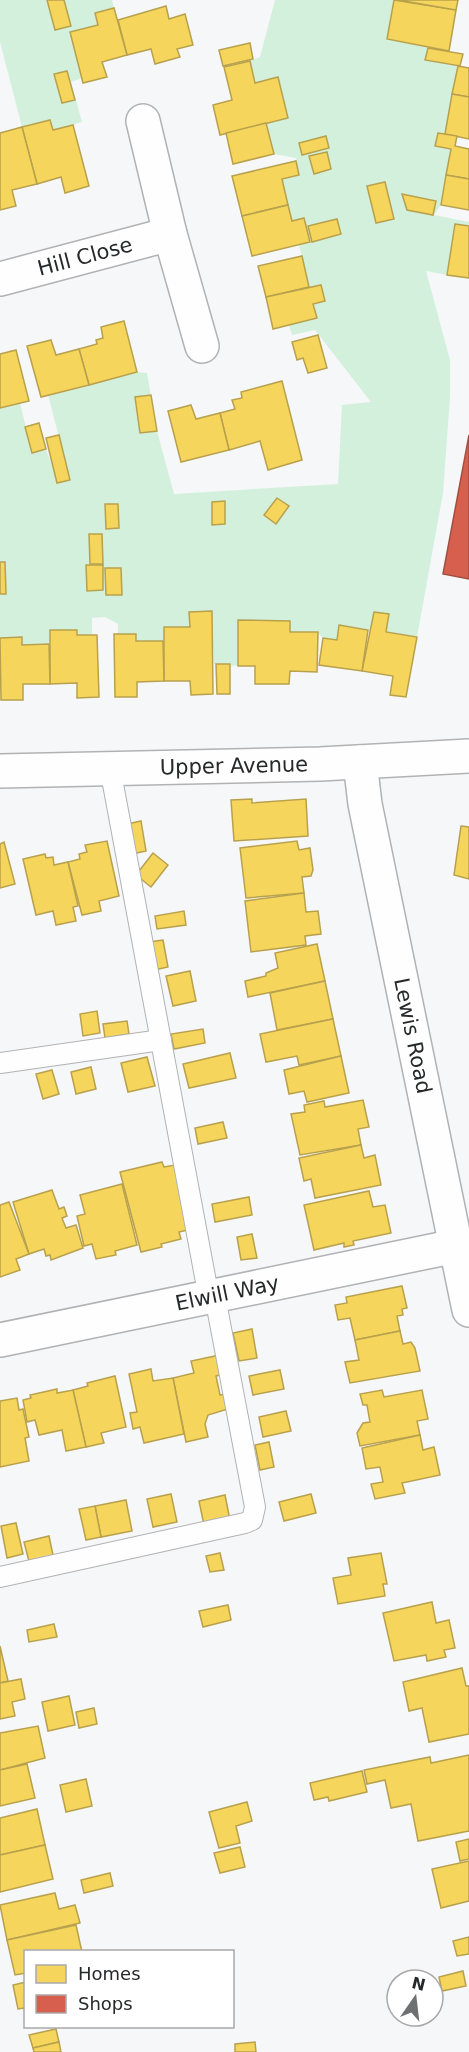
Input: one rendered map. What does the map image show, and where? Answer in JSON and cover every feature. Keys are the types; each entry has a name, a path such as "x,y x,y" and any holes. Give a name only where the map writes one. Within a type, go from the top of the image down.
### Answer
{"street":[{"path":"143,121 170,234 202,346"},
{"name":"Hill Close","path":"0,279 170,234"},
{"name":"Upper Avenue","path":"0,771 360,762 469,756"},
{"name":"Lewis Road","path":"360,762 365,804 469,1310"},
{"name":"Elwill Way","path":"0,1340 456,1246"}],"lane":[{"path":"0,1577 245,1523 252,1520 255,1507 161,1040 110,768"},
{"path":"0,1063 161,1040"}],"green space":[{"path":"0,0 112,0 114,8 95,13 98,25 70,32 82,78 71,82 82,122 53,130 22,127 0,42"},
{"path":"275,0 394,0 387,39 428,48 426,60 458,66 445,134 438,133 435,146 451,149 441,205 434,215 469,222 469,226 455,224 447,275 426,271 450,360 450,397 443,493 417,637 386,632 389,614 374,612 371,630 339,625 337,640 323,638 317,632 290,632 290,621 239,620 238,666 214,664 211,611 190,612 190,627 164,627 164,642 136,641 136,634 118,634 118,624 105,617 92,618 92,634 77,635 77,630 50,630 51,644 22,645 21,637 0,638 0,408 20,403 32,452 46,449 58,483 70,479 48,395 137,372 147,373 157,431 174,494 338,484 342,405 371,402 315,330 292,335 289,325 317,318 313,304 325,301 321,285 309,287 299,245 310,242 304,218 292,221 282,179 299,175 296,158 274,154 266,123 288,118 278,77 255,83 250,61 260,57"}],"building: Homes":[{"path":"47,0 64,0 71,26 55,30"},
{"path":"394,0 456,10 449,51 387,39"},
{"path":"398,0 458,0 456,10"},
{"path":"166,6 169,19 185,14 193,45 177,49 180,57 155,64 151,49 127,55 118,20"},
{"path":"114,8 127,55 102,62 107,77 83,83 70,32 98,25 95,13"},
{"path":"250,43 253,59 223,66 219,50"},
{"path":"428,48 463,54 460,66 425,60"},
{"path":"250,61 255,83 278,77 288,118 220,135 213,105 232,100 224,67"},
{"path":"458,66 469,68 469,97 452,94"},
{"path":"67,71 75,100 62,103 54,74"},
{"path":"452,94 469,97 469,139 445,134"},
{"path":"50,120 53,130 73,125 89,186 65,193 61,177 37,184 22,127"},
{"path":"266,123 274,154 233,164 226,133"},
{"path":"22,127 37,184 12,190 16,206 0,210 0,133"},
{"path":"438,133 457,136 455,146 469,149 469,179 446,175 451,149 435,146"},
{"path":"326,136 329,148 302,155 299,143"},
{"path":"327,152 331,169 314,174 309,156"},
{"path":"296,161 299,175 282,179 288,205 242,216 232,176"},
{"path":"446,175 469,179 469,210 441,205"},
{"path":"385,182 394,219 376,223 367,186"},
{"path":"402,194 436,201 433,215 407,210"},
{"path":"288,205 292,221 304,218 310,242 252,256 242,216"},
{"path":"337,219 341,234 312,242 308,226"},
{"path":"455,224 469,226 469,278 447,275"},
{"path":"302,256 309,287 266,297 258,266"},
{"path":"321,285 325,301 313,304 317,318 273,329 266,297"},
{"path":"124,321 137,372 89,385 79,349 97,344 96,340 103,338 101,327"},
{"path":"318,335 327,368 308,373 303,358 297,360 292,342"},
{"path":"51,340 56,355 79,349 89,385 41,397 27,346"},
{"path":"16,350 29,401 0,408 0,354"},
{"path":"282,381 302,460 268,470 260,441 229,450 220,413 235,409 232,400 242,398 241,392"},
{"path":"151,395 157,431 140,433 135,397"},
{"path":"191,405 196,419 220,413 229,450 181,462 168,411"},
{"path":"39,423 46,449 32,453 25,427"},
{"path":"59,435 70,480 57,483 46,438"},
{"path":"277,498 289,506 276,524 264,515"},
{"path":"225,501 225,524 212,525 212,502"},
{"path":"105,504 118,504 119,528 106,529"},
{"path":"89,534 102,534 103,564 90,564"},
{"path":"0,562 5,562 6,594 0,594"},
{"path":"86,565 103,565 103,590 87,591"},
{"path":"105,568 121,568 122,595 106,595"},
{"path":"212,611 213,694 191,695 190,681 164,681 164,627 190,627 189,612"},
{"path":"374,612 389,614 386,632 417,637 406,697 390,695 393,676 362,671"},
{"path":"238,620 290,621 290,632 318,632 317,672 290,671 289,684 255,684 255,666 238,666"},
{"path":"339,625 368,630 362,671 319,665 323,638 337,640"},
{"path":"50,630 77,630 77,635 97,635 99,697 77,698 77,683 50,684"},
{"path":"114,634 136,634 136,641 163,641 164,681 137,682 137,697 115,697"},
{"path":"22,637 22,645 49,644 50,684 23,684 23,700 1,700 0,638"},
{"path":"216,664 230,664 230,694 217,694"},
{"path":"252,799 252,803 306,799 308,836 234,841 231,800"},
{"path":"141,821 146,851 132,854 127,824"},
{"path":"461,826 469,827 469,879 454,875"},
{"path":"107,841 119,896 99,901 101,911 82,915 68,862 80,859 79,854 87,852 85,845"},
{"path":"297,841 299,850 310,848 313,870 311,876 302,877 304,893 246,898 240,848"},
{"path":"4,842 15,884 0,888 0,844"},
{"path":"153,853 168,865 151,887 136,875"},
{"path":"45,854 46,858 53,857 54,865 68,862 78,906 73,907 76,921 56,925 53,911 36,915 23,859"},
{"path":"304,893 306,912 318,911 321,934 305,936 306,945 251,952 245,901"},
{"path":"184,911 186,925 157,929 155,916"},
{"path":"163,940 168,967 154,970 149,942"},
{"path":"317,944 325,981 248,997 245,981 266,976 266,973 278,968 275,953"},
{"path":"190,971 196,1001 173,1006 166,976"},
{"path":"325,981 333,1019 277,1030 270,993"},
{"path":"97,1011 100,1033 83,1036 80,1014"},
{"path":"333,1019 341,1056 299,1065 297,1056 266,1062 260,1034"},
{"path":"127,1021 129,1034 105,1038 103,1024"},
{"path":"203,1029 205,1043 174,1049 171,1034"},
{"path":"230,1053 236,1078 189,1088 183,1064"},
{"path":"341,1056 349,1093 307,1102 304,1091 289,1094 284,1070"},
{"path":"147,1057 155,1086 128,1092 121,1063"},
{"path":"91,1067 96,1089 76,1094 71,1072"},
{"path":"52,1070 59,1094 43,1099 36,1074"},
{"path":"363,1100 369,1127 358,1129 361,1145 300,1155 291,1114 305,1112 304,1105 324,1101 325,1107"},
{"path":"223,1122 227,1138 198,1144 195,1128"},
{"path":"361,1145 364,1158 375,1155 381,1185 315,1198 311,1179 304,1181 299,1158"},
{"path":"162,1162 164,1167 175,1165 188,1230 179,1232 181,1239 141,1252 120,1172"},
{"path":"122,1184 137,1245 115,1251 116,1255 96,1259 92,1244 84,1246 77,1216 85,1214 80,1195"},
{"path":"52,1190 59,1209 64,1207 67,1216 62,1218 66,1228 76,1225 83,1248 51,1260 50,1255 46,1256 44,1249 29,1254 13,1202"},
{"path":"369,1191 373,1207 385,1205 391,1233 353,1241 354,1245 344,1247 344,1243 314,1250 304,1205"},
{"path":"249,1197 252,1215 215,1222 212,1204"},
{"path":"9,1202 29,1254 16,1259 20,1270 0,1277 0,1205"},
{"path":"252,1234 257,1258 241,1260 237,1237"},
{"path":"402,1286 407,1308 402,1309 403,1315 397,1316 400,1331 355,1340 350,1318 338,1320 335,1305 347,1303 346,1297"},
{"path":"252,1329 257,1358 239,1361 233,1333"},
{"path":"400,1331 403,1344 411,1342 415,1348 420,1371 350,1383 345,1362 359,1360 355,1340"},
{"path":"220,1355 224,1374 216,1376 220,1395 228,1394 231,1408 208,1415 205,1424 208,1437 186,1442 173,1378 194,1373 191,1361"},
{"path":"151,1369 153,1381 173,1378 184,1434 144,1443 140,1427 133,1429 130,1413 137,1412 129,1374"},
{"path":"280,1370 284,1389 253,1395 249,1376"},
{"path":"115,1376 126,1427 101,1433 104,1443 86,1447 73,1390 88,1386 87,1383"},
{"path":"57,1389 57,1393 73,1390 86,1447 66,1451 62,1430 39,1435 35,1420 27,1422 23,1400 31,1398 30,1395"},
{"path":"382,1390 384,1397 422,1390 428,1419 417,1421 420,1435 360,1446 357,1433 363,1423 370,1422 367,1405 363,1405 360,1394"},
{"path":"17,1398 19,1410 23,1409 29,1437 25,1438 29,1461 0,1467 0,1401"},
{"path":"286,1411 291,1431 263,1437 259,1417"},
{"path":"420,1435 423,1450 434,1447 440,1475 402,1483 405,1493 375,1499 371,1484 383,1482 380,1467 366,1469 362,1448"},
{"path":"269,1442 274,1467 260,1470 255,1445"},
{"path":"171,1494 177,1522 153,1527 147,1499"},
{"path":"311,1494 316,1513 284,1521 279,1502"},
{"path":"225,1495 230,1520 204,1525 199,1501"},
{"path":"126,1500 132,1531 101,1537 95,1506"},
{"path":"95,1506 101,1537 86,1540 79,1509"},
{"path":"16,1523 23,1554 7,1558 1,1526"},
{"path":"49,1536 54,1560 30,1565 24,1542"},
{"path":"220,1553 224,1570 210,1572 206,1556"},
{"path":"381,1553 387,1584 383,1584 385,1596 338,1604 333,1578 351,1575 348,1558"},
{"path":"432,1602 436,1623 449,1620 455,1648 444,1650 446,1657 427,1661 426,1655 394,1661 383,1613"},
{"path":"228,1605 231,1620 203,1627 199,1611"},
{"path":"54,1624 57,1637 29,1642 27,1630"},
{"path":"0,1646 8,1681 0,1683"},
{"path":"462,1668 466,1686 469,1686 469,1734 429,1742 422,1708 409,1711 403,1682"},
{"path":"21,1679 25,1699 12,1702 15,1716 0,1719 0,1683"},
{"path":"69,1696 75,1725 48,1731 42,1702"},
{"path":"94,1708 97,1724 79,1728 76,1712"},
{"path":"38,1726 45,1758 0,1770 0,1733"},
{"path":"469,1755 469,1831 418,1841 411,1804 391,1808 385,1780 367,1784 364,1770 430,1757 431,1763"},
{"path":"27,1764 35,1798 0,1806 0,1770"},
{"path":"362,1771 367,1792 329,1801 328,1797 314,1800 310,1783"},
{"path":"86,1779 92,1806 66,1812 60,1785"},
{"path":"247,1802 252,1821 236,1826 240,1843 219,1848 209,1812"},
{"path":"37,1809 45,1845 0,1855 0,1818"},
{"path":"469,1839 469,1859 460,1861 456,1842"},
{"path":"45,1845 53,1879 0,1892 0,1855"},
{"path":"240,1847 245,1867 220,1873 214,1853"},
{"path":"469,1861 469,1901 441,1908 432,1869"},
{"path":"110,1873 113,1886 84,1893 81,1880"},
{"path":"55,1893 59,1909 75,1905 80,1923 7,1940 0,1905"},
{"path":"76,1925 82,1950 24,1950 24,1973 15,1975 7,1940"},
{"path":"469,1937 469,1954 457,1956 453,1941"},
{"path":"463,1971 466,1986 445,1990 445,1976"},
{"path":"24,1982 24,2008 18,2009 13,1985"},
{"path":"56,2029 59,2042 33,2048 29,2035"},
{"path":"59,2042 61,2052 34,2052 33,2048"},
{"path":"255,2042 256,2052 235,2052 235,2044"}],"building: Shops":[{"path":"469,435 469,579 443,574"}]}
